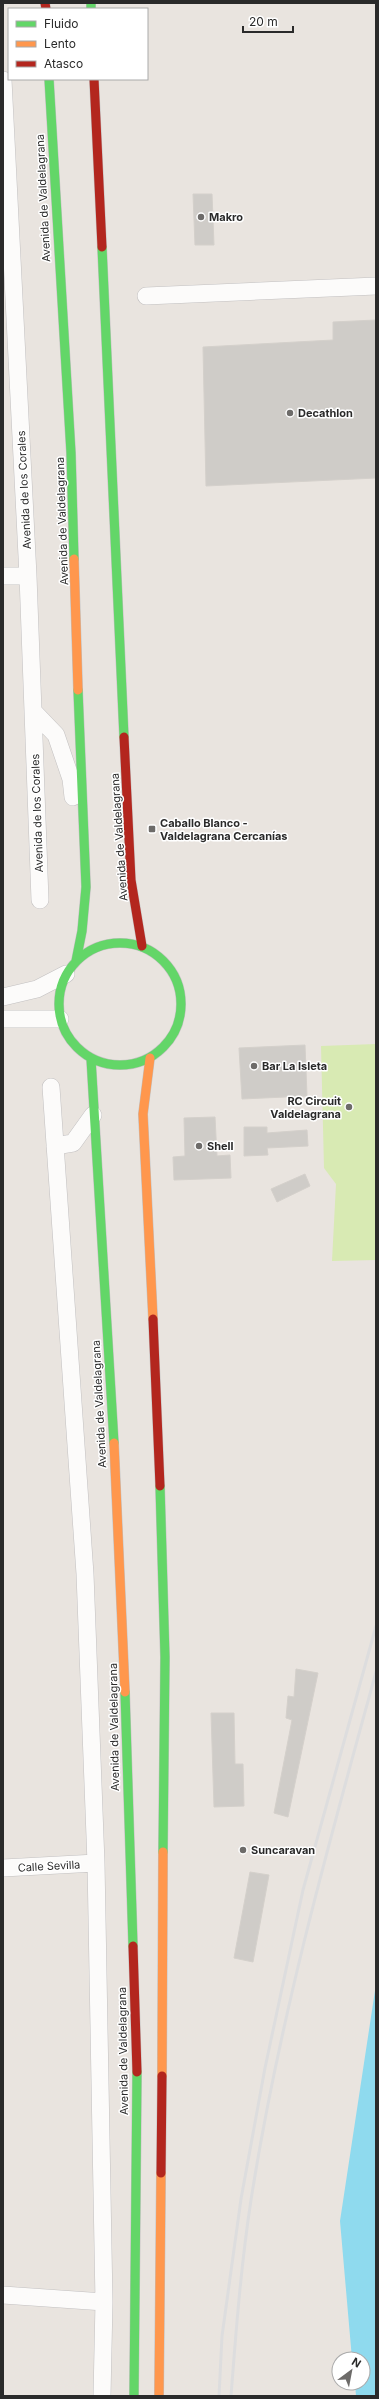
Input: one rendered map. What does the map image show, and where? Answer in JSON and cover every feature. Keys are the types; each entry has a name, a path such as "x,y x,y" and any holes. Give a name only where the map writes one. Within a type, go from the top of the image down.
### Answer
{"main road":[{"name":"Avenida de Valdelagrana","path":"49,80 71,452 84,842 88,883 84,931 71,967"},
{"name":"Avenida de Valdelagrana","path":"94,80 131,880 142,946"},
{"path":"124,942 142,946 158,955 170,968 179,984 182,1002 180,1020 172,1038 162,1050 150,1058 131,1065 111,1065 91,1058 79,1050 68,1038 60,1019 58,1004 60,989 71,967 89,950 106,944 124,942"},
{"name":"Avenida de Valdelagrana","path":"91,1058 104,1256 124,1648 137,2065 134,2396"},
{"path":"150,1058 143,1114 160,1478 165,1657 159,2396"}],"street":[{"name":"Avenida de los Corales","path":"3,80 28,576 40,900"},
{"path":"146,296 376,286"},
{"path":"3,576 28,576"},
{"path":"33,711 56,735 71,779 74,815 84,842"},
{"path":"3,998 37,989 71,967"},
{"path":"3,1019 60,1019"},
{"path":"51,1087 85,1574 96,1863 104,2302 102,2396"},
{"path":"55,1146 73,1144 94,1115"},
{"name":"Calle Sevilla","path":"3,1868 96,1863"},
{"path":"3,2295 104,2302"}],"green space":[{"name":"RC Circuit Valdelagrana","path":"376,1044 376,1260 332,1261 336,1184 324,1168 321,1046"}],"water":[{"path":"376,1984 376,2396 356,2396 356,2391 371,2391 371,2351 351,2351 340,2221"}],"building":[{"path":"193,194 212,194 214,245 195,245"},
{"name":"Decathlon","path":"376,320 376,478 206,486 203,347 333,340 333,322"},
{"path":"305,1045 307,1096 242,1099 239,1048"},
{"path":"215,1117 217,1156 230,1155 231,1178 174,1180 173,1157 185,1156 184,1118"},
{"path":"244,1127 267,1127 267,1133 307,1130 308,1146 267,1148 268,1155 244,1156"},
{"path":"305,1174 310,1186 277,1202 271,1189"},
{"path":"296,1669 318,1673 288,1817 274,1813 292,1720 286,1718 288,1696 294,1697"},
{"path":"211,1713 234,1713 235,1764 243,1764 244,1806 214,1807"},
{"path":"250,1872 269,1875 253,1962 234,1958"}],"railway":[{"path":"219,2396 222,2336 241,2199 265,2068 303,1890 376,1626"},
{"path":"231,2396 244,2249 262,2133 290,2000 306,1934 376,1672"}],"traffic: fast":[{"path":"91,3 91,8"},
{"path":"49,80 71,453 74,559"},
{"path":"102,247 124,737"},
{"path":"76,961 82,931 86,887 78,690"},
{"path":"120,943 144,947 163,961 177,980 181,1004 177,1028 163,1047 144,1061 120,1065 96,1061 77,1047 63,1028 59,1004 63,980 77,961 96,947 120,943"},
{"path":"91,1059 114,1443"},
{"path":"160,1486 165,1657 163,1852"},
{"path":"125,1692 133,1946"},
{"path":"134,2396 137,2072"}],"traffic: slow":[{"path":"74,559 78,690"},
{"path":"150,1058 143,1114 153,1319"},
{"path":"114,1443 125,1692"},
{"path":"162,2076 163,1852"},
{"path":"159,2396 161,2173"}],"traffic: jam":[{"path":"45,3 46,8"},
{"path":"94,80 102,247"},
{"path":"124,737 131,880 142,946"},
{"path":"153,1319 160,1486"},
{"path":"133,1946 137,2072"},
{"path":"161,2173 162,2076"}],"place":[{"name":"Makro","path":"201,217"},
{"name":"Decathlon","path":"290,413"},
{"name":"Caballo Blanco - Valdelagrana Cercanías","path":"152,829"},
{"name":"Bar La Isleta","path":"254,1066"},
{"name":"RC Circuit Valdelagrana","path":"349,1107"},
{"name":"Shell","path":"199,1146"},
{"name":"Suncaravan","path":"243,1850"}]}
